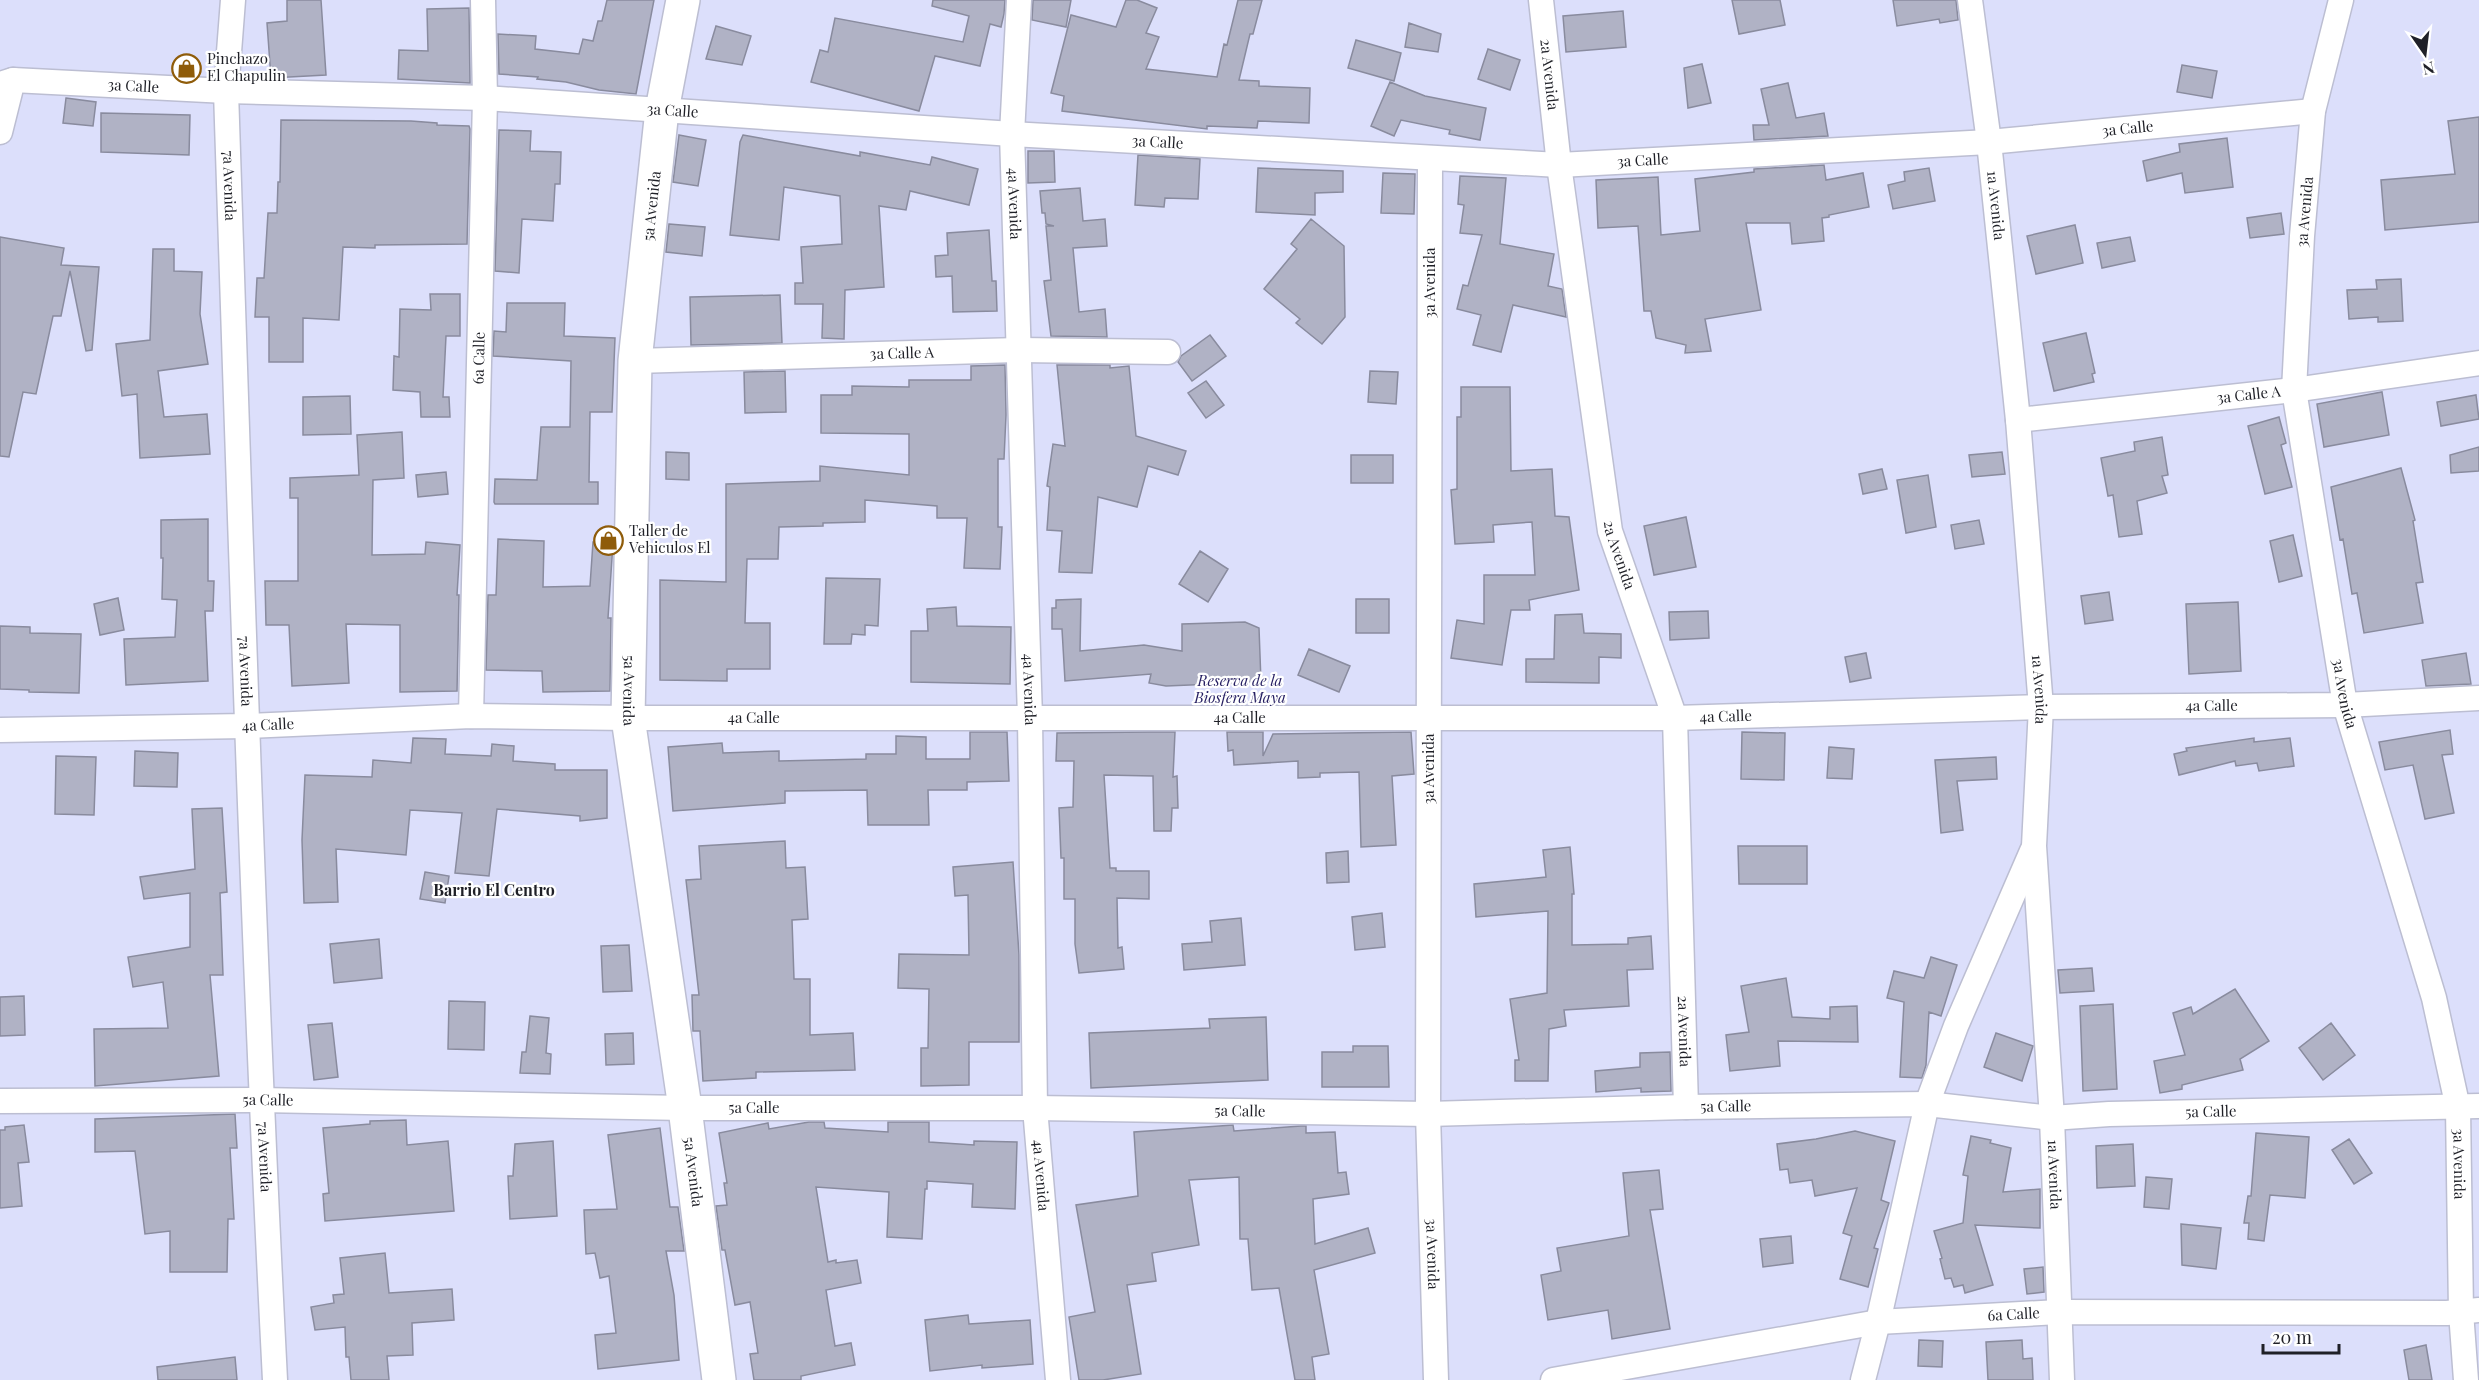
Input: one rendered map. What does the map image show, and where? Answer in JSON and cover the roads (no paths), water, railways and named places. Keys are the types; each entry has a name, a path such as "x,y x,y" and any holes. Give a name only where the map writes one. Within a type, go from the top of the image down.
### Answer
{"street":[{"name":"6a Calle","path":"471,716 484,99 483,0"},
{"name":"5a Avenida","path":"683,0 662,110 635,361 628,718 685,1108 719,1380"},
{"name":"4a Avenida","path":"1019,0 1012,134 1030,718 1035,1108 1058,1380"},
{"name":"2a Avenida","path":"1541,0 1559,165 1610,531 1675,718 1686,1107"},
{"name":"1a Avenida","path":"1970,0 1989,142 2018,420 2041,707 2034,846 2052,1118 2062,1380"},
{"name":"3a Avenida","path":"2341,0 2313,111 2302,236 2294,390 2345,705 2469,1107 2470,1311 2466,1380"},
{"name":"7a Avenida","path":"231,3 226,91 246,726 275,1380"},
{"name":"3a Calle","path":"7,82 484,99 1012,134 1559,165 1989,142 2313,111"},
{"path":"0,132 7,82"},
{"name":"3a Avenida","path":"1430,158 1428,1114 1436,1380"},
{"name":"3a Calle A","path":"635,361 1020,350 1168,352"},
{"name":"3a Calle A","path":"2018,420 2294,390 2479,363"},
{"name":"4a Calle","path":"0,730 246,726 471,716 1675,718 2041,707 2345,705 2479,698"},
{"path":"1863,1380 1927,1104 1956,1026 2034,846"},
{"name":"5a Calle","path":"0,1101 261,1100 685,1108 1035,1108 1428,1114 1686,1107 1927,1104 2052,1118 2109,1114 2469,1107"},
{"name":"6a Calle","path":"1553,1380 1878,1322 2059,1312 2470,1311"}],"place":[{"name":"Pinchazo El Chapulin","path":"186,68"},
{"name":"Taller de Vehiculos El","path":"608,540"}],"district":[{"name":"Barrio El Centro","path":"494,890"}],"park label":[{"name":"Reserva de la Biosfera Maya","path":"1240,690"}]}
